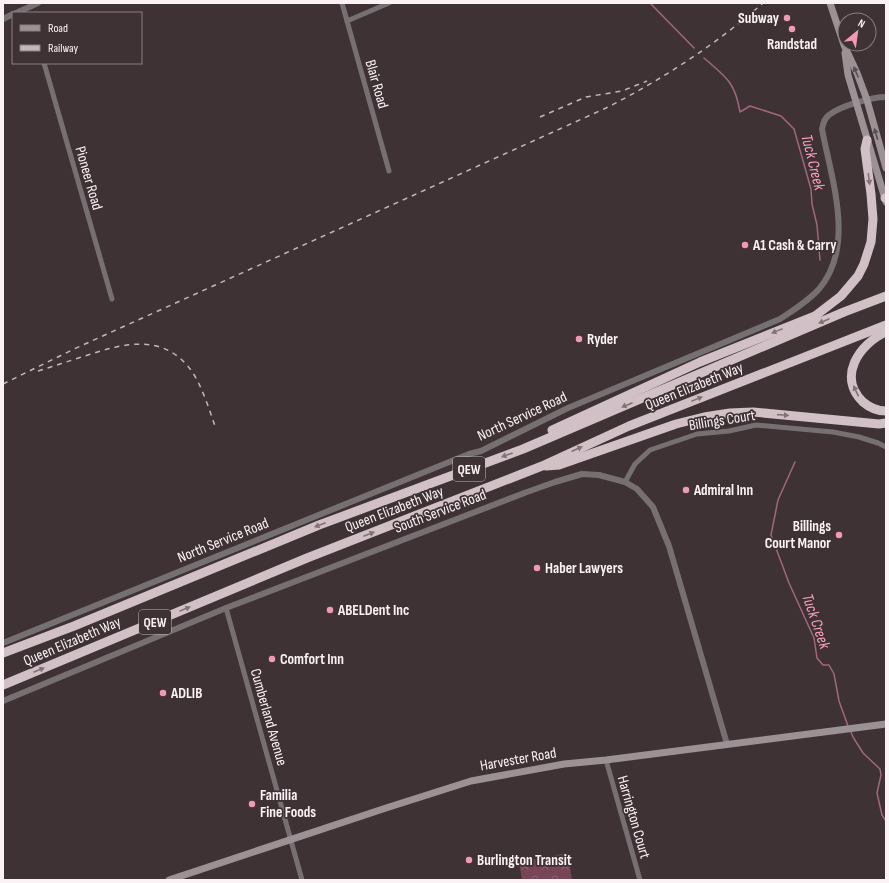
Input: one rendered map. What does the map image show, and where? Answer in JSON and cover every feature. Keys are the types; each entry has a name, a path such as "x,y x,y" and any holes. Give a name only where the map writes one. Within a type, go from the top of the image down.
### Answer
{"highway":[{"path":"523,449 536,438 700,362 815,316 841,296 858,276 864,264 871,242 873,219 865,149 867,140"},
{"name":"Queen Elizabeth Way","path":"3,654 319,525 523,449 844,312 886,296"},
{"name":"Queen Elizabeth Way","path":"3,685 307,558 542,466 629,426 886,325"},
{"path":"886,332 874,338 862,350 853,364 851,377 852,383 859,397 870,407 877,410 886,411"},
{"path":"542,466 559,465 676,424 704,417 730,413 752,412 879,424 886,423"}],"main road":[{"path":"830,3 837,24"},
{"path":"845,52 848,75 886,199"},
{"path":"847,52 857,72 867,100 886,168"},
{"name":"Harvester Road","path":"169,880 471,781 564,764 606,760 886,724"}],"street":[{"path":"29,10 38,3"},
{"name":"Blair Road","path":"342,3 389,171"},
{"path":"347,21 389,3"},
{"path":"3,19 12,14"},
{"name":"Pioneer Road","path":"44,64 112,299"},
{"name":"North Service Road","path":"3,643 469,454 481,451 568,408 780,319 804,303 819,289 829,275 836,252 839,231 838,206 822,129 824,121 834,112 857,103 878,97 886,97"},
{"name":"Billings Court","path":"624,482 635,464 650,450 697,434 729,431 756,425 833,432 859,437 886,447"},
{"name":"South Service Road","path":"3,701 226,608 555,482 587,474 599,475 624,482 637,489 653,507 669,546 727,744"},
{"name":"Cumberland Avenue","path":"226,608 302,880"},
{"name":"Harrington Court","path":"606,760 640,880"}],"green space":[{"path":"568,853 572,880 522,880 519,862"}],"waterway":[{"name":"Tuck Creek","path":"650,3 694,48"},
{"name":"Tuck Creek","path":"704,58 728,81 735,94 740,112 750,106 781,116 794,129 811,189 812,204 817,225 820,260"},
{"name":"Tuck Creek","path":"795,462 778,500 771,535 789,583 814,638 817,658 823,665 829,665 834,674 839,701 848,726"},
{"name":"Tuck Creek","path":"851,732 863,753 880,769 881,775 877,793 882,815 886,821"}],"railway":[{"path":"3,384 74,349 606,108 648,85 688,60 726,33 763,3"},
{"path":"540,117 586,97 622,91 647,81"},
{"path":"38,371 114,347 143,344 157,346 170,351 182,360 193,373 203,392 215,426"}],"place":[{"name":"Subway","path":"787,18"},
{"name":"Randstad","path":"792,29"},
{"name":"A1 Cash & Carry","path":"745,245"},
{"name":"Ryder","path":"579,339"},
{"name":"Admiral Inn","path":"686,490"},
{"name":"Billings Court Manor","path":"839,535"},
{"name":"Haber Lawyers","path":"537,568"},
{"name":"ABELDent Inc","path":"330,610"},
{"name":"Comfort Inn","path":"272,659"},
{"name":"ADLIB","path":"163,693"},
{"name":"Familia Fine Foods","path":"252,804"},
{"name":"Burlington Transit","path":"469,860"}]}
